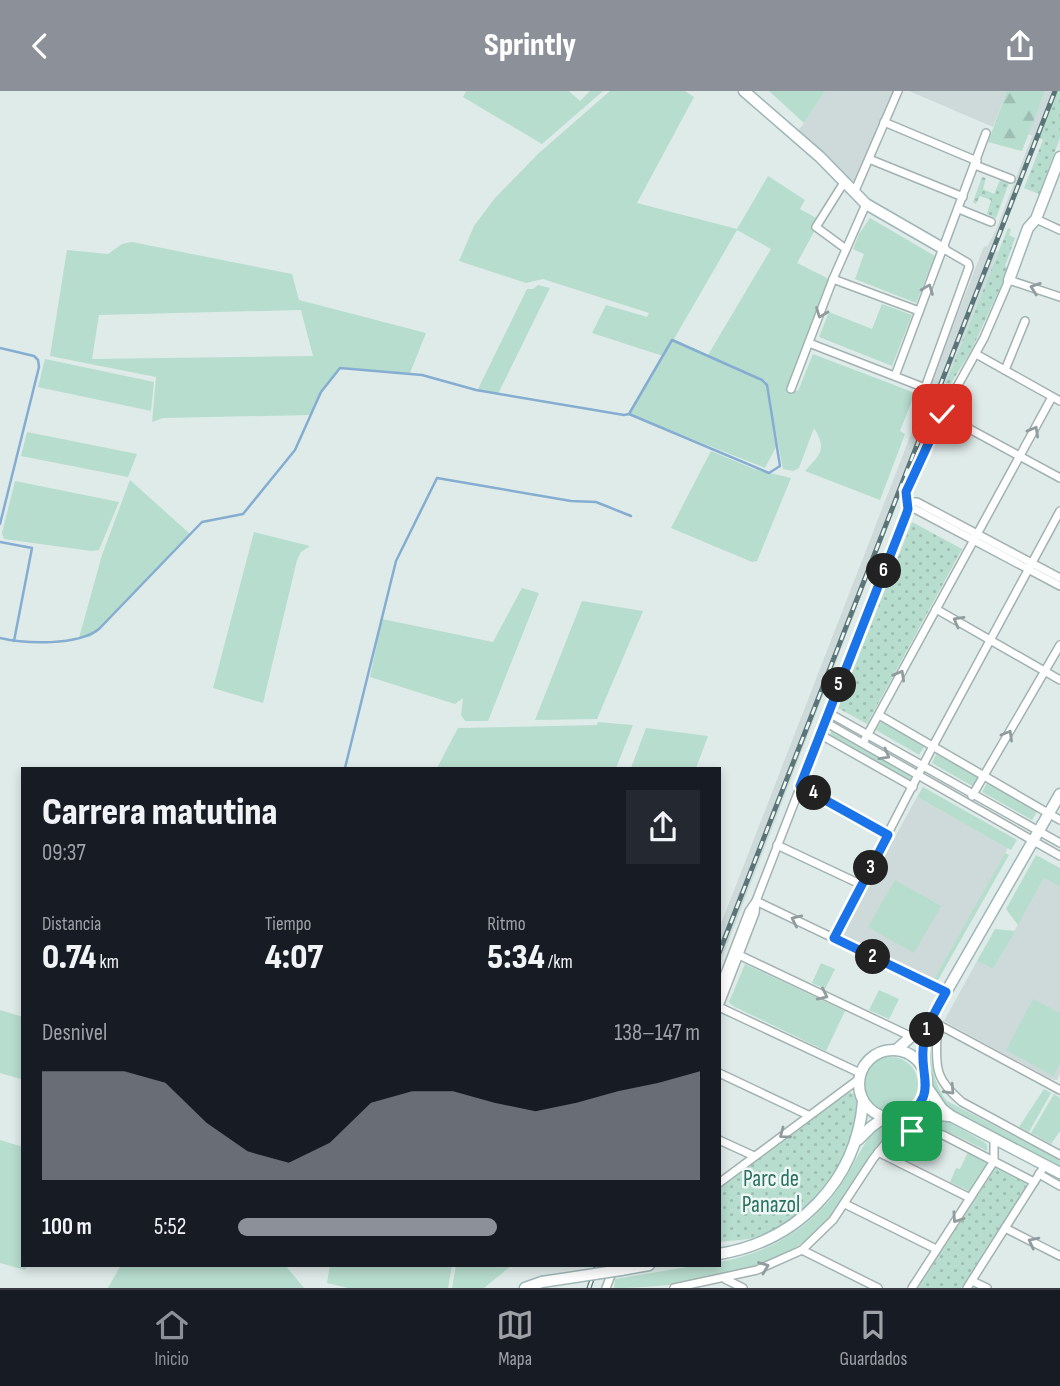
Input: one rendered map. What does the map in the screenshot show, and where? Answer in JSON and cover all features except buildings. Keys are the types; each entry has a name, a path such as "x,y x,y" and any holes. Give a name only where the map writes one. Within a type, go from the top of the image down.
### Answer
{"street":[{"path":"744,91 820,157 843,184 866,204 968,263 967,273 925,388 809,343"},
{"path":"853,194 898,91"},
{"path":"884,122 1011,179"},
{"path":"895,376 986,134"},
{"path":"721,984 821,735 907,505 906,492 942,414 976,354 1028,228 1036,219 1060,157"},
{"path":"869,159 963,197"},
{"path":"843,184 816,227 846,249"},
{"path":"791,389 833,279 866,204"},
{"path":"958,209 991,222"},
{"path":"1036,219 1060,230"},
{"path":"833,279 919,311"},
{"path":"1009,279 1060,297"},
{"path":"1005,370 1025,321"},
{"path":"976,354 1060,401"},
{"path":"863,743 1052,397"},
{"path":"942,414 1060,478"},
{"path":"907,505 1060,578"},
{"path":"834,938 1029,565 1060,511"},
{"path":"1029,565 1060,586"},
{"path":"936,609 1060,680"},
{"path":"968,803 1060,645"},
{"path":"829,713 973,794 1036,835 1060,856"},
{"path":"879,715 1060,820"},
{"path":"825,722 968,803 1036,835 1060,843"},
{"path":"821,735 913,787"},
{"path":"800,786 888,835"},
{"path":"921,1065 927,1033 935,1023 946,992 1060,794"},
{"path":"777,845 862,885"},
{"path":"756,901 946,992"},
{"path":"721,1001 755,913 756,901"},
{"path":"739,955 912,1037"},
{"path":"721,1007 860,1076"},
{"path":"721,1181 860,1076 867,1061 875,1054 896,1049 935,1023"},
{"path":"935,1023 1060,1090"},
{"path":"927,1033 937,1037 938,1073 950,1092 962,1102 1060,1155"},
{"path":"863,1102 875,1113 901,1118 919,1105 927,1087 926,1075 921,1065 906,1052 896,1049"},
{"path":"721,1074 808,1115"},
{"path":"721,1254 744,1249 768,1239 803,1218 831,1187 847,1163 857,1140 863,1102 860,1076"},
{"path":"927,1087 942,1109 951,1116 1060,1173"},
{"path":"912,1112 951,1116"},
{"path":"857,1140 876,1122 886,1117"},
{"path":"901,1118 905,1132"},
{"path":"674,1288 710,1285 757,1271 802,1251 834,1220 889,1139 905,1132 929,1131 943,1135 994,1161 1060,1186"},
{"path":"912,1288 994,1161 994,1139"},
{"path":"721,1141 754,1156"},
{"path":"878,1152 970,1198"},
{"path":"987,1288 970,1284 1045,1165"},
{"path":"845,1204 936,1249"},
{"path":"1005,1228 1060,1256"},
{"path":"802,1251 878,1288"},
{"path":"525,1288 542,1282 618,1268"},
{"path":"606,1288 618,1268"},
{"path":"725,1279 743,1288"}],"shaded area":[{"path":"825,91 898,91 853,194 794,134"},
{"path":"909,91 1007,91 993,127"},
{"path":"1045,91 1057,91 995,250 998,252 898,501 721,961 721,924 984,246 987,247 996,230 1032,136 1028,134"},
{"path":"917,797 1008,848 934,979 841,935"},
{"path":"1044,878 1060,887 1060,1073 1057,1080 1050,1079 944,1021 977,961 993,969"}],"green space":[{"path":"466,91 569,91 580,101 590,91 603,91 542,144 463,97"},
{"path":"610,91 685,91 694,97 637,203 737,229 768,176 805,200 800,209 818,219 797,263 829,279 787,387 798,391 813,354 915,393 900,431 905,434 880,500 805,471 820,452 820,442 814,428 799,468 793,471 783,469 766,381 756,376 766,385 777,445 765,468 629,414 663,356 592,333 606,305 647,317 649,313 543,279 526,283 459,261 474,226 495,198 539,153","holes":["737,230 771,249 708,355 674,339"]},
{"path":"769,91 825,91 804,123"},
{"path":"1007,91 1045,91 1022,151 988,142"},
{"path":"1057,91 1060,91 1060,138 1039,194 1024,188 1043,140 1039,138"},
{"path":"982,177 986,178 983,189 994,194 1000,180 1009,183 996,218 987,214 991,200 980,196 976,204 973,202"},
{"path":"870,218 935,256 916,303 855,279 864,254 853,249"},
{"path":"1008,228 1011,229 1009,235 1015,238 1005,266 1009,269 971,351 936,407"},
{"path":"132,242 292,274 299,300 426,333 410,373 340,368 322,390 310,415 163,418 152,422 156,377 50,356 67,250 108,254 122,244","holes":["301,310 313,356 92,359 99,315"]},
{"path":"538,285 550,288 498,394 478,389 527,289"},
{"path":"882,304 912,315 892,366 819,337 829,312 872,329"},
{"path":"45,359 154,382 151,411 38,387"},
{"path":"27,432 137,454 128,477 21,456"},
{"path":"711,451 754,469 791,478 757,561 752,562 671,528"},
{"path":"130,480 190,534 97,632 90,637 79,638 102,555"},
{"path":"15,481 119,502 99,550 4,539 2,533"},
{"path":"912,522 962,549 867,724 838,708"},
{"path":"254,532 310,546 301,552 297,560 263,703 213,688"},
{"path":"522,588 539,593 488,721 465,721 461,715 463,698 455,704 370,677 382,619 493,642"},
{"path":"582,601 643,611 597,719 535,720"},
{"path":"882,720 925,745 919,755 876,730"},
{"path":"598,722 633,725 616,767 438,767 458,728 597,725"},
{"path":"646,728 708,736 696,767 631,767"},
{"path":"832,730 914,776 912,783 829,738"},
{"path":"937,752 980,776 974,787 932,763"},
{"path":"988,781 1038,810 1032,820 982,792"},
{"path":"923,787 1017,840 1011,850 917,797"},
{"path":"1005,853 1009,855 938,980 934,979"},
{"path":"1036,855 1060,868 1060,887 1044,878 1018,925 1006,909"},
{"path":"895,880 941,906 914,953 868,927"},
{"path":"995,929 1015,931 993,969 977,961"},
{"path":"821,963 835,969 825,989 812,983"},
{"path":"745,964 845,1011 826,1051 729,1002"},
{"path":"879,990 899,999 889,1019 869,1010"},
{"path":"1033,999 1060,1013 1060,1063 1053,1076 1006,1050"},
{"path":"0,1010 21,1016 21,1079 0,1073"},
{"path":"929,1040 936,1079 947,1101 1060,1160 1060,1168 961,1116 946,1105 934,1088 928,1071 926,1047"},
{"path":"891,1057 910,1065 918,1084 910,1103 891,1111 872,1103 864,1084 872,1065"},
{"path":"1044,1089 1051,1093 1029,1132 1019,1127"},
{"name":"Parc de Panazol","path":"849,1092 854,1094 857,1113 847,1154 821,1193 789,1222 765,1235 721,1242 721,1185"},
{"path":"1054,1094 1060,1098 1060,1131 1051,1144 1031,1133"},
{"path":"918,1117 949,1122 984,1142 987,1151 940,1130 908,1128 907,1123"},
{"path":"880,1123 893,1125 895,1132 881,1141 829,1218 801,1244 778,1257 724,1275 666,1285 614,1288 615,1279 688,1267 721,1267 721,1262 753,1253 785,1238 825,1206 842,1184"},
{"path":"919,1137 940,1139 931,1156 914,1147"},
{"path":"0,1140 21,1146 21,1267 27,1267 25,1270 0,1263"},
{"path":"968,1152 987,1163 969,1191 950,1182"},
{"path":"996,1167 1025,1181 1026,1188 961,1288 918,1288"},
{"path":"120,1267 287,1267 304,1288 108,1288"},
{"path":"330,1267 452,1267 448,1288 348,1288 327,1283"},
{"path":"456,1267 510,1267 484,1288 452,1288"}],"waterway":[{"path":"0,638 23,642 65,641 89,635 99,629 202,522 243,514 295,450 321,392 340,368 422,375 476,390 624,415 629,414 672,340 762,380 767,385 780,466 769,473 629,414"},
{"path":"0,348 34,356 39,367 0,524"},
{"path":"345,767 396,561 437,478 571,501 596,502 631,516"},
{"path":"0,542 32,548 14,641"}],"railway":[{"path":"721,948 1055,91"},
{"path":"589,1288 596,1267"}],"route":[{"path":"912,1131 905,1132 901,1118 912,1112 924,1096 927,1087 926,1075 921,1065 924,1043 930,1020 946,992 834,938 888,835 800,786 906,515 906,492 942,414"}]}
